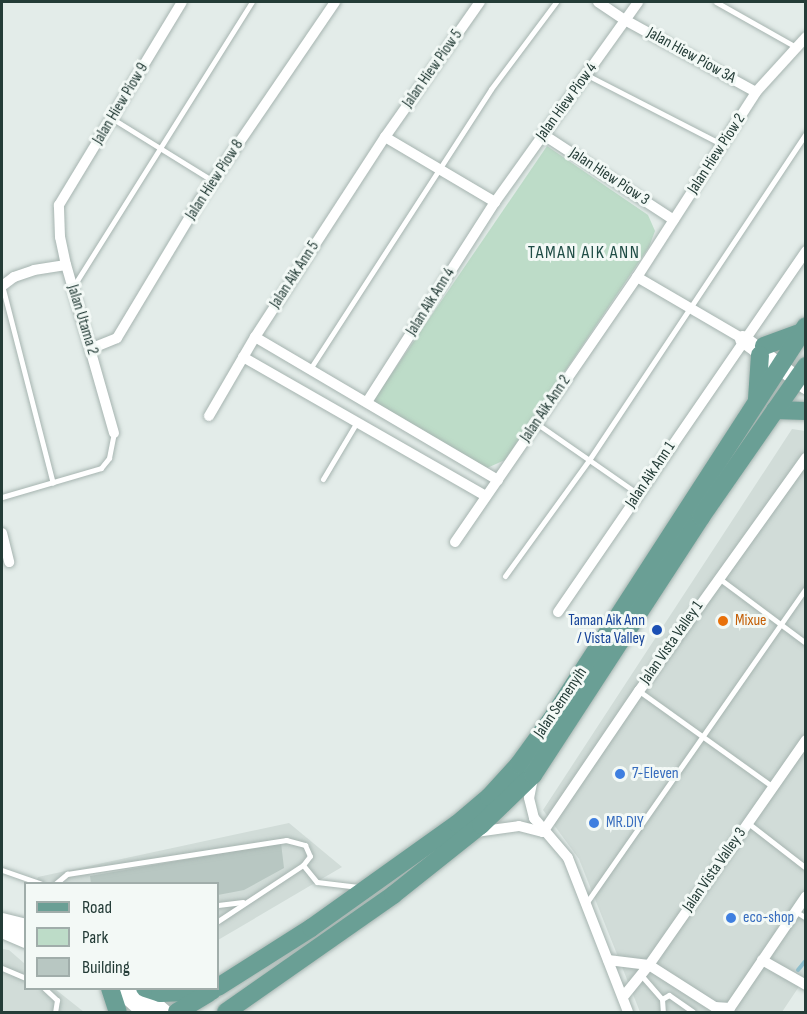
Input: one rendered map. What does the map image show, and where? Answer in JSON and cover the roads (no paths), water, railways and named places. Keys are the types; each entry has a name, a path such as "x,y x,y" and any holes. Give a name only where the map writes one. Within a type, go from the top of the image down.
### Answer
{"main road":[{"path":"757,401 762,350 804,329"},
{"name":"Jalan Semenyih","path":"219,986 368,889 457,824 489,797 519,764 551,720 804,329"},
{"name":"Jalan Semenyih","path":"226,1012 393,895 472,832 533,775 701,517 775,410 803,374"},
{"path":"775,410 806,411"},
{"path":"111,990 118,1012"},
{"path":"154,990 168,993 203,990"},
{"name":"Jalan Semenyih","path":"177,1012 213,990"}],"street":[{"name":"Jalan Hiew Piow 9","path":"60,205 182,2"},
{"name":"Jalan Hiew Piow 8","path":"90,349 117,338 213,181 334,2"},
{"name":"Jalan Hiew Piow 5","path":"386,137 480,2"},
{"name":"Jalan Hiew Piow 3A","path":"598,2 625,21 756,92"},
{"name":"Jalan Hiew Piow 4","path":"495,202 638,2"},
{"name":"Jalan Hiew Piow 2","path":"637,276 756,92 806,37"},
{"name":"Jalan Hiew Piow 3","path":"544,135 674,220"},
{"path":"386,137 495,202"},
{"name":"Jalan Aik Ann 5","path":"209,416 255,337 386,137"},
{"name":"Jalan Aik Ann 4","path":"367,402 495,202"},
{"name":"Jalan Utama 2","path":"60,205 60,237 66,265 114,433"},
{"name":"Jalan Aik Ann 1","path":"558,612 743,339 806,251"},
{"path":"2,285 24,273 66,265"},
{"path":"637,276 762,350 785,360 803,374"},
{"name":"Jalan Aik Ann 2","path":"455,542 637,276"},
{"path":"255,337 498,480"},
{"path":"243,357 486,496"},
{"name":"Jalan Vista Valley 1","path":"543,832 718,578 806,458"},
{"path":"2,533 9,562"},
{"name":"Jalan Vista Valley 3","path":"623,997 649,965 806,740"},
{"path":"533,775 529,798 534,818 543,832 568,858 628,1012"},
{"path":"472,832 519,826 543,832"},
{"path":"608,960 649,965 715,1007 730,1008 806,896"},
{"path":"2,921 24,926"},
{"path":"2,930 24,939"},
{"path":"762,960 806,985"},
{"path":"120,990 145,1012"},
{"path":"137,990 164,1012"}],"lane":[{"path":"72,289 252,2"},
{"path":"309,370 491,89 556,2"},
{"path":"716,2 796,47"},
{"path":"587,75 723,145"},
{"path":"113,119 213,181"},
{"path":"505,576 589,460 806,134"},
{"path":"2,285 53,483"},
{"path":"323,479 357,422"},
{"path":"536,423 638,494"},
{"path":"2,497 101,468 109,458 114,433"},
{"path":"718,578 806,643"},
{"path":"587,902 806,588"},
{"path":"639,691 773,788"},
{"path":"748,823 806,868"},
{"path":"57,882 67,874 286,840 305,845 310,851 310,856 303,865 219,920"},
{"path":"303,865 317,882 368,889"},
{"path":"2,870 36,882"},
{"path":"219,905 244,902"},
{"path":"795,911 806,918"},
{"path":"2,968 24,977"},
{"path":"641,975 662,999 663,1012"},
{"path":"46,990 57,1000 55,1012"},
{"path":"662,999 669,995 693,1012"}],"waterway":[{"path":"798,970 806,960"}],"place":[{"name":"Mixue","path":"723,621"},
{"name":"Taman Aik Ann / Vista Valley","path":"657,630"},
{"name":"7-Eleven","path":"620,774"},
{"name":"MR.DIY","path":"594,823"},
{"name":"eco-shop","path":"731,918"}],"district":[{"name":"TAMAN AIK ANN","path":"584,253"}]}
